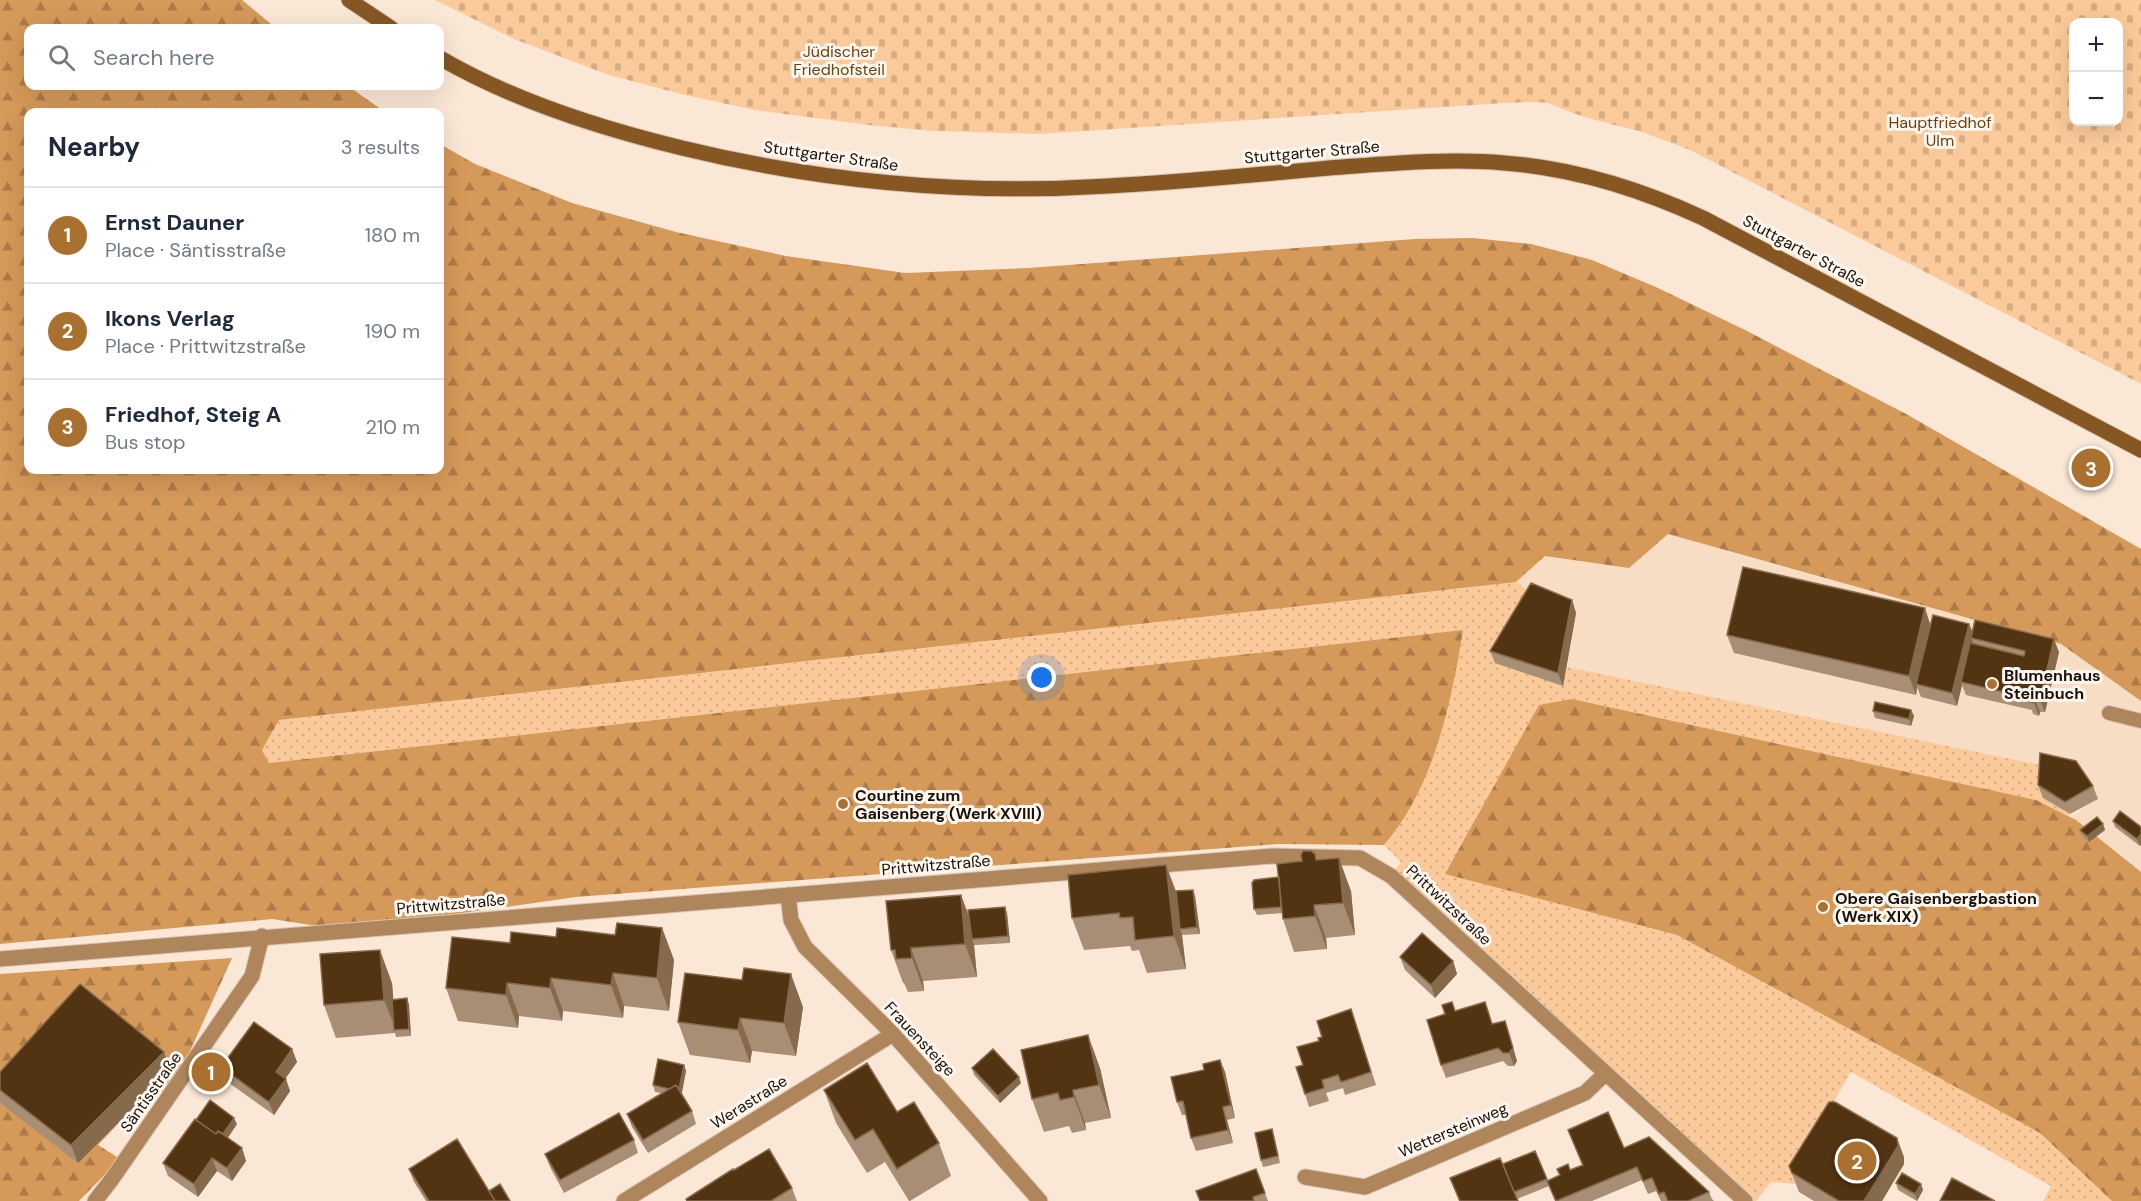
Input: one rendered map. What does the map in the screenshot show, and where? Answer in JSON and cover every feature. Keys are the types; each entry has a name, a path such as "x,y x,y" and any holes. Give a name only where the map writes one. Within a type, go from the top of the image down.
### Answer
{"main road":[{"path":"349,0 385,24"},
{"name":"Stuttgarter Straße","path":"444,60 527,99 628,134 730,159 842,179 988,189 1067,188 1431,161 1503,162 1570,172 1660,198 1703,218 2141,450"}],"street":[{"name":"Prittwitzstraße","path":"0,959 1273,856 1360,858 1390,876 1745,1201"},
{"name":"Frauensteige","path":"788,895 791,920 805,946 893,1034 1040,1201"},
{"name":"Säntisstraße","path":"95,1201 252,976 262,936"},
{"name":"Werastraße","path":"624,1201 893,1034"},
{"name":"Wettersteinweg","path":"1305,1177 1365,1187 1585,1093 1605,1074"}],"lane":[{"path":"2109,713 2141,721"}],"shaded area":[{"path":"1668,534 2061,644 2141,701 2141,872 2071,817 2097,799 2045,766 1567,667 1576,613 1535,596 1516,582 1545,556 1629,568"}],"green space":[{"path":"0,0 242,0 271,24 24,24 24,90 354,90 379,108 24,108 24,474 444,474 444,146 475,164 572,203 676,232 786,256 905,273 1029,268 1415,239 1473,238 1531,244 1592,260 1658,288 1747,331 1908,415 2141,549 2141,701 2061,644 1668,534 1629,568 1545,556 1516,582 279,720 262,750 269,763 1463,630 1453,687 1438,744 1416,797 1384,845 1279,844 576,897 343,930 272,919 0,944"},
{"name":"Hauptfriedhof Ulm","path":"435,0 2141,0 2141,384 1688,149 1642,132 1584,117 1547,103 1504,103 1039,134 933,131 755,110 609,75 514,39"},
{"path":"1516,582 1535,596 1562,686 1567,667 2045,766 2043,798 2070,814 2068,816 2036,800 1572,699 1446,874 1677,935 2040,1133 2112,1201 2043,1201 2051,1186 1851,1072 1807,1147 1796,1184 1771,1182 1756,1201 1745,1201 1391,876 1401,862 1384,845 1397,829 1463,630 269,763 262,750 279,720"},
{"path":"1572,699 2036,800 2076,820 2141,872 2141,1201 2112,1201 2040,1133 1677,935 1445,874 1539,705"},
{"path":"232,958 172,1091 150,1090 98,1145 120,1159 79,1201 0,1201 0,974"}],"building":[{"path":"1743,567 1925,608 1909,676 1727,635"},
{"path":"1531,583 1572,600 1558,673 1490,651"},
{"path":"1933,615 1969,624 1952,693 1916,684"},
{"path":"1975,620 2054,639 2040,700 2035,699 2034,703 2028,701 2029,698 1961,682 1970,643 2024,656 2025,651 1971,638"},
{"path":"1875,702 1911,710 1909,719 1873,711"},
{"path":"2040,753 2076,761 2093,786 2065,802 2038,785"},
{"path":"2120,811 2141,827 2141,834 2137,839 2113,821"},
{"path":"2097,817 2103,824 2087,836 2080,830"},
{"path":"1303,851 1311,851 1315,854 1316,860 1339,858 1343,903 1314,905 1315,916 1283,919 1277,864 1302,861"},
{"path":"1166,865 1174,936 1135,940 1133,917 1120,918 1119,913 1072,918 1068,875"},
{"path":"1279,877 1281,907 1254,909 1252,883 1254,880"},
{"path":"1193,890 1197,927 1180,929 1176,891"},
{"path":"961,895 965,944 911,948 912,958 896,959 895,950 891,950 886,901"},
{"path":"1005,907 1008,936 972,939 968,910"},
{"path":"617,923 662,928 657,978 613,973 611,985 551,978 550,988 507,983 506,995 446,988 452,937 510,943 511,932 556,937 557,928 615,935"},
{"path":"1422,933 1453,961 1431,985 1400,957"},
{"path":"380,950 384,1000 324,1005 320,954"},
{"path":"744,968 791,974 784,1023 740,1018 738,1030 678,1022 685,973 742,980"},
{"path":"80,984 164,1052 71,1145 0,1090 0,1072"},
{"path":"407,998 409,1029 394,1030 392,1000"},
{"path":"1452,1002 1455,1011 1485,1002 1492,1024 1505,1021 1513,1048 1509,1053 1503,1053 1498,1048 1441,1065 1427,1020 1445,1014 1442,1005"},
{"path":"1351,1009 1371,1072 1341,1082 1338,1075 1322,1080 1324,1088 1305,1094 1296,1067 1303,1065 1297,1047 1319,1041 1318,1038 1322,1037 1317,1021"},
{"path":"254,1022 292,1049 276,1072 286,1079 269,1102 221,1067"},
{"path":"1088,1035 1099,1085 1073,1090 1074,1097 1060,1100 1058,1093 1032,1099 1021,1050"},
{"path":"993,1049 1019,1077 998,1096 972,1068"},
{"path":"658,1059 684,1065 679,1089 676,1085 669,1089 653,1085"},
{"path":"1220,1060 1231,1105 1223,1107 1228,1130 1191,1138 1183,1101 1177,1102 1171,1077 1204,1070 1203,1064"},
{"path":"867,1063 897,1112 914,1102 939,1143 897,1169 873,1129 855,1140 824,1090"},
{"path":"676,1085 692,1111 643,1140 627,1114"},
{"path":"210,1100 234,1118 223,1134 218,1131 216,1134 196,1120"},
{"path":"1829,1102 1835,1102 1897,1138 1898,1146 1864,1201 1839,1201 1792,1173 1789,1166"},
{"path":"1608,1112 1624,1148 1649,1137 1709,1192 1688,1201 1668,1201 1664,1192 1659,1194 1652,1178 1643,1181 1637,1167 1556,1201 1547,1181 1560,1175 1557,1169 1568,1164 1570,1170 1583,1165 1568,1130"},
{"path":"619,1113 634,1140 560,1180 545,1154"},
{"path":"195,1119 216,1134 218,1131 242,1148 227,1168 212,1158 194,1184 163,1163"},
{"path":"1272,1129 1278,1156 1261,1160 1255,1133"},
{"path":"457,1139 495,1201 429,1201 409,1169"},
{"path":"769,1149 792,1188 771,1201 687,1201 686,1199 733,1169"},
{"path":"1535,1151 1547,1179 1514,1192 1503,1164"},
{"path":"1500,1158 1518,1201 1460,1201 1450,1178"},
{"path":"1256,1169 1265,1193 1253,1197 1254,1201 1200,1201 1196,1191"},
{"path":"1902,1173 1921,1184 1915,1194 1896,1183"},
{"path":"1952,1178 1995,1201 1940,1201"},
{"path":"500,1184 510,1201 495,1201 489,1191"}],"place":[{"name":"Friedhof, Steig A","path":"2091,468"},
{"name":"Blumenhaus Steinbuch","path":"1992,684"},
{"name":"Courtine zum Gaisenberg (Werk XVIII)","path":"843,804"},
{"name":"Obere Gaisenbergbastion (Werk XIX)","path":"1823,907"},
{"name":"Ernst Dauner","path":"211,1072"},
{"name":"Ikons Verlag","path":"1857,1161"}],"park label":[{"name":"Jüdischer Friedhofsteil","path":"839,60"}]}
